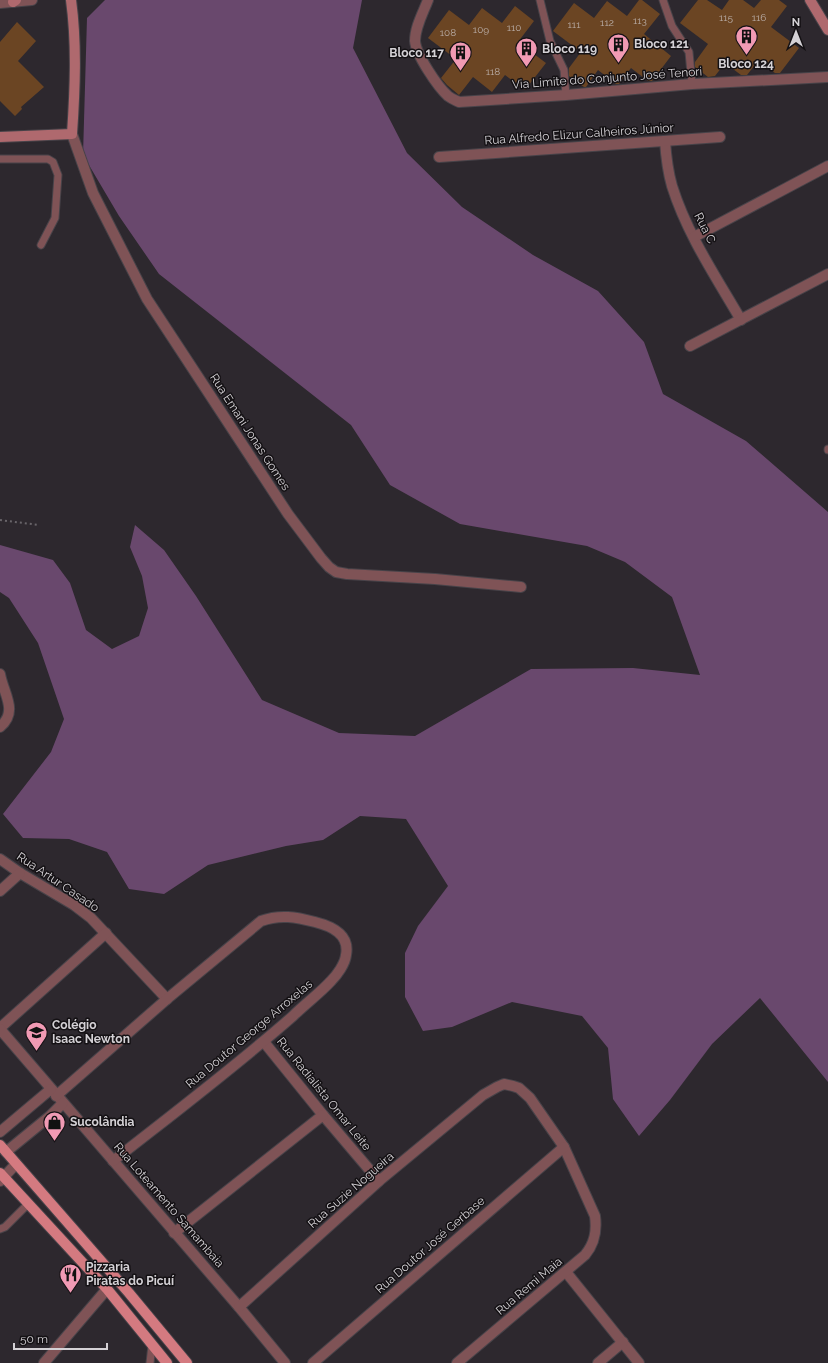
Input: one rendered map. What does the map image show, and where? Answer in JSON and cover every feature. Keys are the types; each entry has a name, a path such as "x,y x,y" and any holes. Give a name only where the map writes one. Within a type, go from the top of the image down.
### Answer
{"main road":[{"path":"3,1149 187,1363"},
{"path":"1,1177 107,1289 167,1363"}],"street":[{"path":"0,3 32,0"},
{"path":"0,137 72,134 74,17 71,0"},
{"name":"Via Limite do Conjunto José Tenori","path":"428,0 419,24 415,40 416,46 425,65 444,92 450,98 459,102 566,96 692,84 828,76"},
{"path":"810,0 828,30"},
{"name":"Rua Emani Jonas Gomes","path":"72,134 93,193 147,299 288,514 329,567 336,572 347,574 435,579 521,588"},
{"name":"Rua Alfredo Elizur Calheiros Júnior","path":"440,156 720,137"},
{"name":"Rua C","path":"665,141 668,170 679,206 694,238 741,320"},
{"path":"694,238 828,166"},
{"path":"690,346 828,274"},
{"path":"0,674 10,711 5,722 0,727"},
{"name":"Rua Artur Casado","path":"0,859 20,873 74,905 91,918 167,999"},
{"path":"0,891 20,873"},
{"name":"Rua Doutor George Arroxelas","path":"114,1161 264,1042 332,980 342,965 346,955 345,944 341,935 333,928 287,916 272,917 261,921 167,999"},
{"path":"0,1029 106,933"},
{"path":"0,1132 57,1096 167,999"},
{"name":"Rua Loteamento Samambaia","path":"0,1029 239,1307 285,1363"},
{"name":"Rua Radialista Omar Leite","path":"264,1042 379,1181"},
{"name":"Rua Suzie Nogueira","path":"239,1307 379,1181 483,1095 504,1084 519,1088 530,1098 564,1147 595,1216"},
{"path":"3,1149 50,1116 57,1096"},
{"path":"174,1233 323,1115"},
{"name":"Rua Doutor José Gerbase","path":"313,1363 564,1147"},
{"path":"1,1177 16,1164"},
{"name":"Rua Remi Maia","path":"457,1363 585,1255 591,1248 596,1235 595,1216"},
{"path":"566,1272 639,1363"},
{"path":"44,1363 107,1289"},
{"path":"598,1363 623,1342"}],"lane":[{"path":"540,0 550,40 564,70 566,96"},
{"path":"663,0 672,26 689,52 692,84"},
{"path":"0,159 48,159 54,162 58,175 55,218 41,245"},
{"path":"0,1229 5,1228 28,1204"},
{"path":"150,1363 152,1345"}],"path":[{"path":"0,520 39,525"}],"shaded area":[{"path":"105,0 362,0 353,48 407,153 462,207 533,255 598,291 644,342 663,394 746,441 828,512 828,1082 760,998 712,1044 670,1100 639,1136 613,1099 608,1048 582,1016 512,1002 452,1027 423,1031 405,997 405,953 418,926 448,886 406,819 360,816 323,840 286,846 208,865 164,894 129,889 107,852 69,839 23,838 3,814 51,752 64,719 38,643 9,598 0,592 0,545 53,560 70,583 86,630 112,649 139,636 148,608 142,576 130,547 135,525 164,550 196,596 262,700 339,733 415,736 531,669 633,668 700,675 672,597 625,562 587,546 460,524 390,485 351,425 159,274 119,216 83,155 87,18"}],"building":[{"path":"639,0 642,0 660,14 644,34 671,56 652,81 648,81 631,68 619,84 616,84 598,70 586,87 569,76 569,68 581,52 553,31 574,3 594,18 607,1 627,16"},
{"path":"698,0 707,0 722,10 729,0 743,0 754,8 761,0 779,0 787,6 771,27 799,48 780,73 775,73 758,61 747,75 741,75 725,63 715,76 708,77 695,67 695,62 708,44 680,23"},
{"path":"515,6 534,21 518,42 546,63 525,90 505,75 492,92 473,77 459,95 441,78 456,59 428,38 449,10 469,25 482,8 502,23"},
{"path":"17,22 36,41 18,61 44,87 21,107 22,109 15,116 0,101 0,42"}],"place":[{"name":"Bloco 124","path":"746,56"},
{"name":"Bloco 121","path":"618,64"},
{"name":"Bloco 119","path":"526,68"},
{"name":"Bloco 117","path":"460,72"},
{"name":"Colégio Isaac Newton","path":"37,1052"},
{"name":"Sucolândia","path":"55,1142"},
{"name":"Pizzaria Piratas do Picuí","path":"70,1294"}]}
